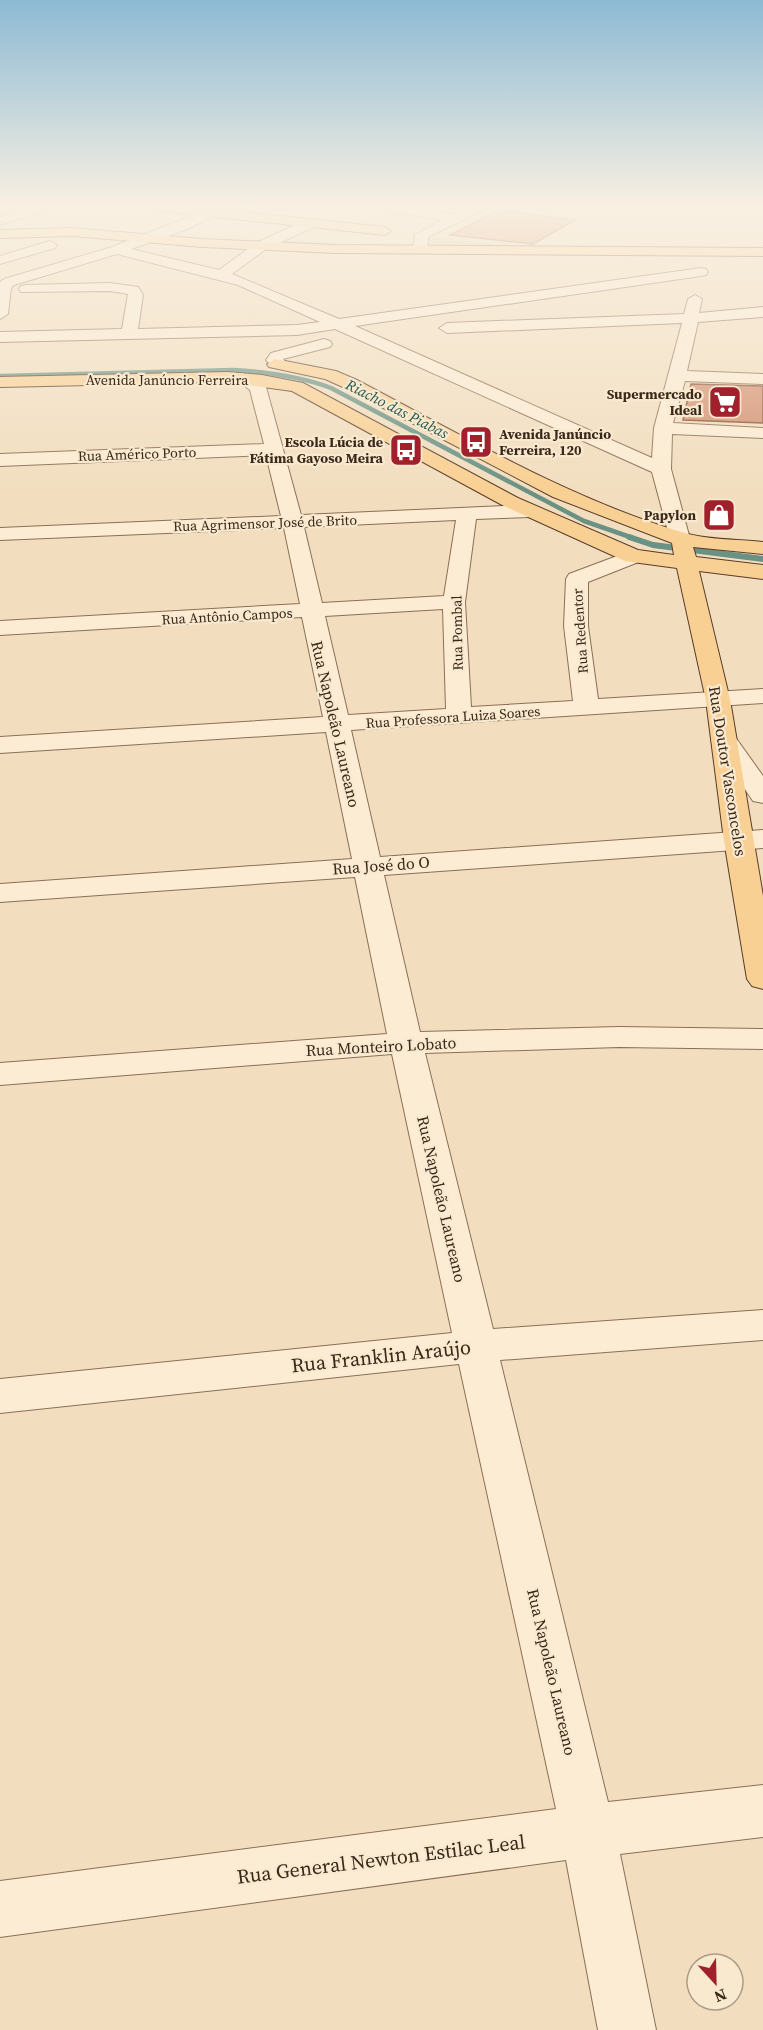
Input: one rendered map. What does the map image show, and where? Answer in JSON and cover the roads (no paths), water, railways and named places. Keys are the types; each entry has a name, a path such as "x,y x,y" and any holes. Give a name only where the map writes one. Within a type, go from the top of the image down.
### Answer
{"main road":[{"name":"Avenida Janúncio Ferreira","path":"0,370 226,362 280,364 330,375 560,493 614,516 684,551"},
{"name":"Avenida Janúncio Ferreira","path":"0,382 187,377 251,386 297,387 530,511 633,556 684,551"},
{"path":"684,551 763,548"},
{"path":"684,551 763,572"},
{"name":"Rua Doutor Vasconcelos","path":"684,551 718,700 724,740 750,839 763,979"}],"street":[{"path":"129,334 135,302"},
{"path":"285,302 661,469"},
{"path":"0,337 272,332 497,302"},
{"path":"503,302 551,326"},
{"path":"684,551 661,469 663,429 695,302"},
{"path":"690,324 763,312"},
{"path":"434,331 551,326 690,324 763,318"},
{"path":"690,324 731,331"},
{"path":"264,351 310,340 398,333"},
{"path":"280,364 274,360 277,356 290,351 363,336"},
{"path":"678,376 763,379"},
{"path":"251,386 297,387"},
{"name":"Rua Napoleão Laureano","path":"251,386 273,449 293,522 406,1043 588,1831 627,2030"},
{"path":"663,429 763,432"},
{"name":"Rua Américo Porto","path":"0,460 273,449"},
{"name":"Rua Agrimensor José de Brito","path":"0,534 530,511"},
{"name":"Rua Pombal","path":"459,716 454,602 467,514"},
{"name":"Rua Redentor","path":"586,707 575,591 577,579 633,556"},
{"name":"Rua Antônio Campos","path":"0,628 454,602"},
{"name":"Rua Professora Luiza Soares","path":"0,745 763,696"},
{"path":"724,740 763,795"},
{"name":"Rua José do O","path":"0,892 750,839"},
{"name":"Rua Monteiro Lobato","path":"0,1074 406,1043 619,1037 763,1039"},
{"name":"Rua Franklin Araújo","path":"0,1396 477,1346 763,1325"},
{"name":"Rua General Newton Estilac Leal","path":"0,1909 588,1831 763,1811"}],"waterway":[{"name":"Riacho das Piabas","path":"0,376 234,370 271,373 307,380 331,388 584,521 633,538"},
{"name":"Riacho das Piabas","path":"629,537 653,545 763,559"}],"place":[{"name":"Supermercado Ideal","path":"725,402"},
{"name":"Avenida Janúncio Ferreira, 120","path":"476,442"},
{"name":"Escola Lúcia de Fátima Gayoso Meira","path":"406,450"},
{"name":"Papylon","path":"719,515"}]}
